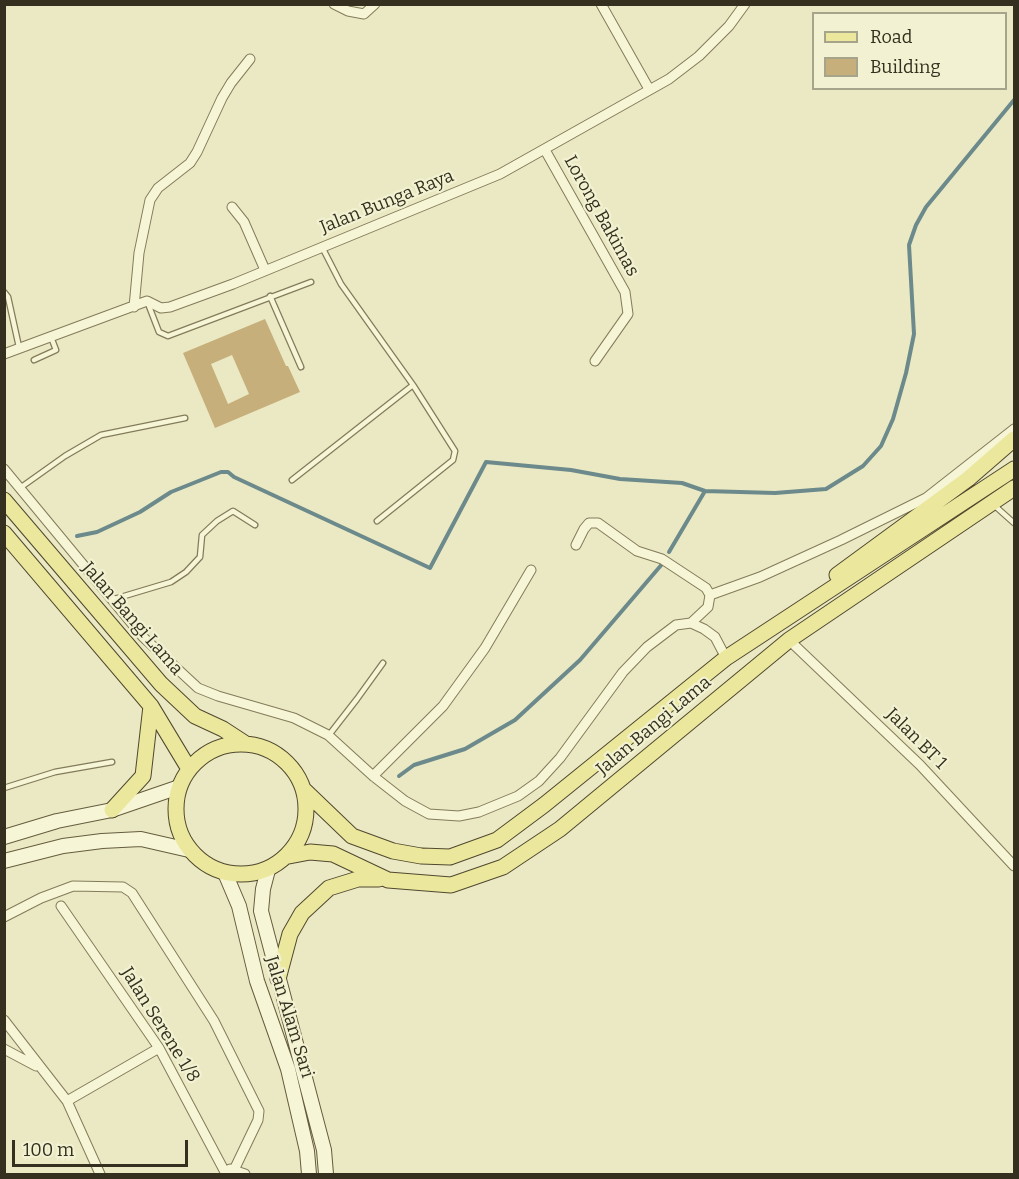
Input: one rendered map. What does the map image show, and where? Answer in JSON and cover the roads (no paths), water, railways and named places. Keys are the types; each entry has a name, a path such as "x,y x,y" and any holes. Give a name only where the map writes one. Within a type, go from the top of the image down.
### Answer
{"main road":[{"name":"Jalan Bangi Lama","path":"792,615 827,582 968,479 1014,439"},
{"name":"Jalan Bangi Lama","path":"303,789 352,836 393,851 421,856 450,857 497,840 544,806 726,658 1014,469"},
{"name":"Jalan Bangi Lama","path":"289,856 310,852 333,854 388,880 451,885 503,867 560,829 789,640 1014,488"},
{"name":"Jalan Bangi Lama","path":"4,500 160,684 195,716 223,729 246,744"},
{"path":"4,533 151,706 189,769"},
{"path":"112,810 143,776 151,706"},
{"name":"Jalan Bangi Lama","path":"246,744 267,749 286,761 299,778 306,799 306,821 301,838 289,856 268,870 247,875 225,873 206,864 189,849 179,830 175,809 179,788 189,769 204,754 224,746 246,744"},
{"path":"278,979 290,934 302,913 329,888 358,879 388,880"}],"street":[{"path":"334,4 364,14 375,4"},
{"path":"601,4 649,89"},
{"name":"Jalan Bunga Raya","path":"147,301 161,308 170,307 500,174 669,79 699,56 729,26 745,4"},
{"path":"134,307 140,253 150,200 158,188 190,163 197,153 226,90 250,59"},
{"name":"Lorong Bakimas","path":"545,150 625,292 628,314 596,361"},
{"path":"232,207 244,222 265,270"},
{"path":"4,354 147,301"},
{"path":"710,595 760,577 926,498 1014,429"},
{"path":"4,469 143,637 198,688 294,718 328,735 373,776 405,801 429,814 459,816 479,812 518,796 539,781 560,758 623,672 647,647 676,625 691,623 708,607 710,595 706,588 662,559 637,551 598,523 589,524 576,544"},
{"path":"373,776 443,706 485,648 531,570"},
{"path":"691,623 715,637 726,658"},
{"name":"Jalan BT 1","path":"789,640 920,765 1014,866"},
{"path":"4,837 57,821 112,810 179,788"},
{"path":"4,861 63,846 102,841 141,839 189,849"},
{"name":"Jalan Alam Sari","path":"268,870 261,910 324,1150 326,1174"},
{"name":"Jalan Alam Sari","path":"225,873 239,906 257,981 288,1069 307,1151 309,1174"},
{"path":"4,917 41,898 73,886 123,887 132,893 214,1021 259,1111 258,1120 227,1170 245,1174"},
{"name":"Jalan Serene 1/8","path":"61,906 159,1048 227,1170"},
{"path":"4,1020 67,1101 100,1174"},
{"path":"67,1101 159,1048"},
{"path":"4,1049 41,1068"}],"lane":[{"path":"322,247 341,284 413,385 455,451 453,460 377,521"},
{"path":"147,301 159,332 168,336 311,282"},
{"path":"4,292 8,297 20,348"},
{"path":"270,296 301,367"},
{"path":"34,360 56,350 51,336"},
{"path":"292,480 413,385"},
{"path":"20,488 65,456 101,435 185,418"},
{"path":"993,504 1014,524"},
{"path":"111,600 171,582 186,572 200,557 202,535 217,521 233,511 255,525"},
{"path":"328,735 383,663"},
{"path":"4,788 55,772 112,762"}],"waterway":[{"path":"77,536 97,532 140,512 171,492 221,472 228,472 234,477 430,568 486,462 571,470 620,479 682,483 705,491 775,493 826,489 863,466 881,446 893,419 914,334 909,245 916,225 926,207 1014,100"},
{"path":"669,552 705,491"},
{"path":"399,776 414,765 465,749 515,720 580,660 663,563"}]}
